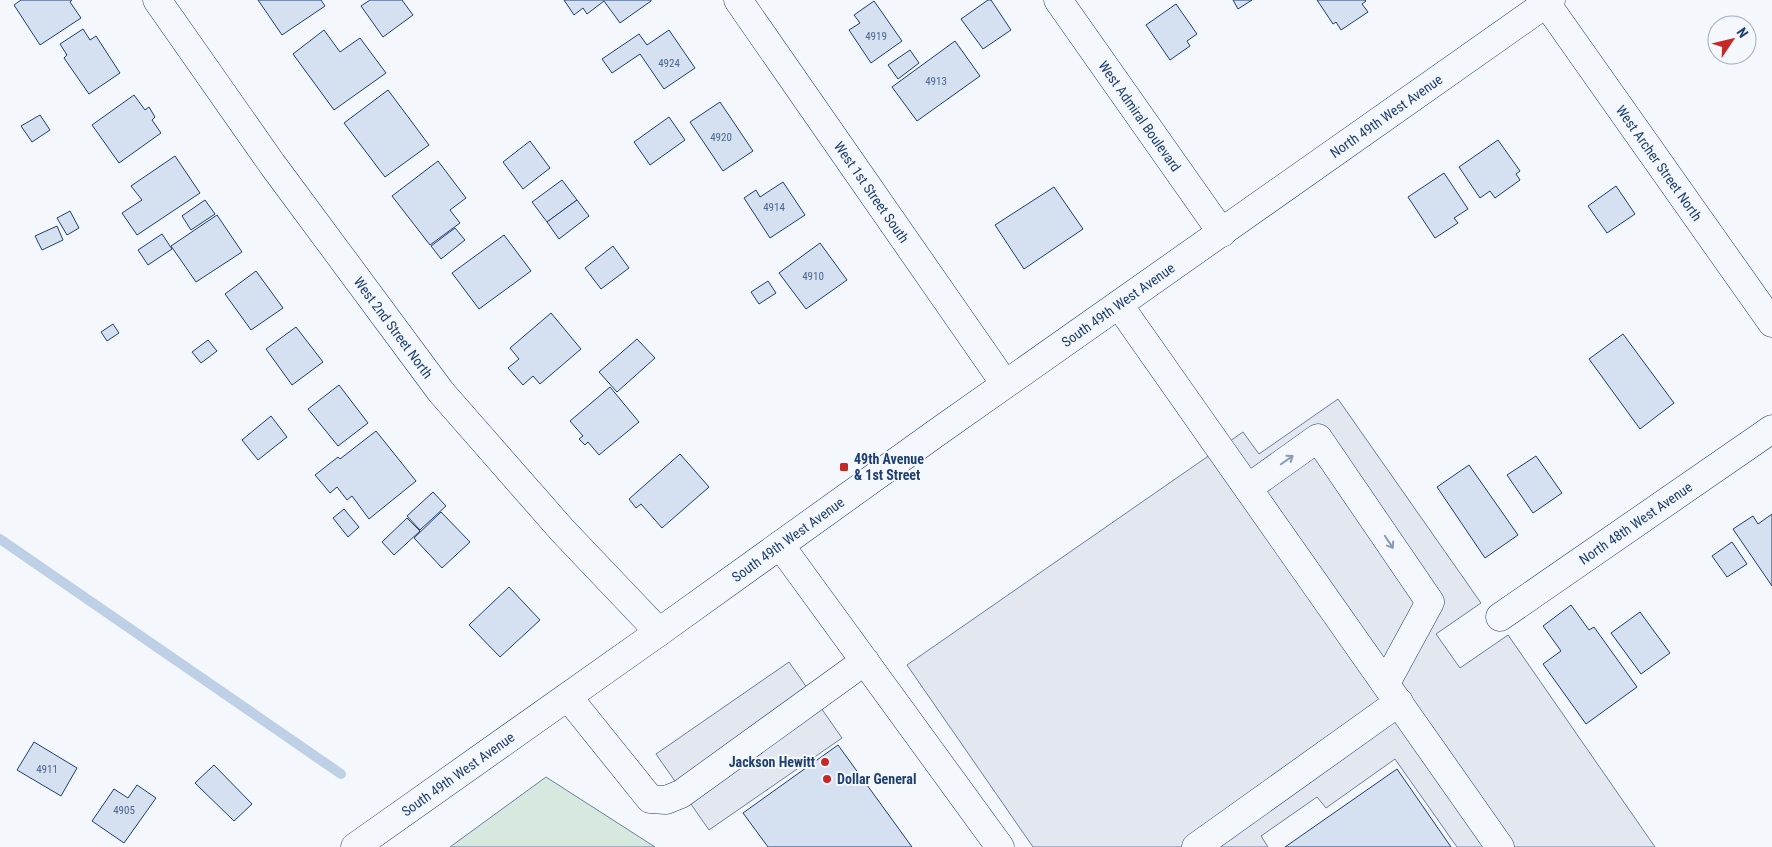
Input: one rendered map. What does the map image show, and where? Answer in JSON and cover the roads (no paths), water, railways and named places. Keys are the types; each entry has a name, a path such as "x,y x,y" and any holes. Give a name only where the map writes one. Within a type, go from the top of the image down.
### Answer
{"street":[{"name":"West 2nd Street North","path":"157,0 272,164 442,392 562,530 659,632"},
{"name":"West 1st Street South","path":"738,0 1005,384"},
{"name":"West Admiral Boulevard","path":"1058,0 1222,233"},
{"name":"North 49th West Avenue","path":"1222,233 1549,2"},
{"name":"West Archer Street North","path":"1549,2 1772,323"},
{"name":"South 49th West Avenue","path":"355,847 1005,384 1222,233"},
{"path":"1119,305 1500,847"},
{"name":"North 48th West Avenue","path":"1500,617 1772,429"},
{"path":"1196,847 1392,692 1430,602 1318,438 1248,488"},
{"path":"780,545 1000,847"},
{"path":"568,697 650,799 666,800 681,794 865,662"}],"waterway":[{"path":"0,539 341,774"}],"place":[{"name":"49th Avenue & 1st Street","path":"844,467"},
{"name":"Jackson Hewitt","path":"825,762"},
{"name":"Dollar General","path":"827,779"}]}
